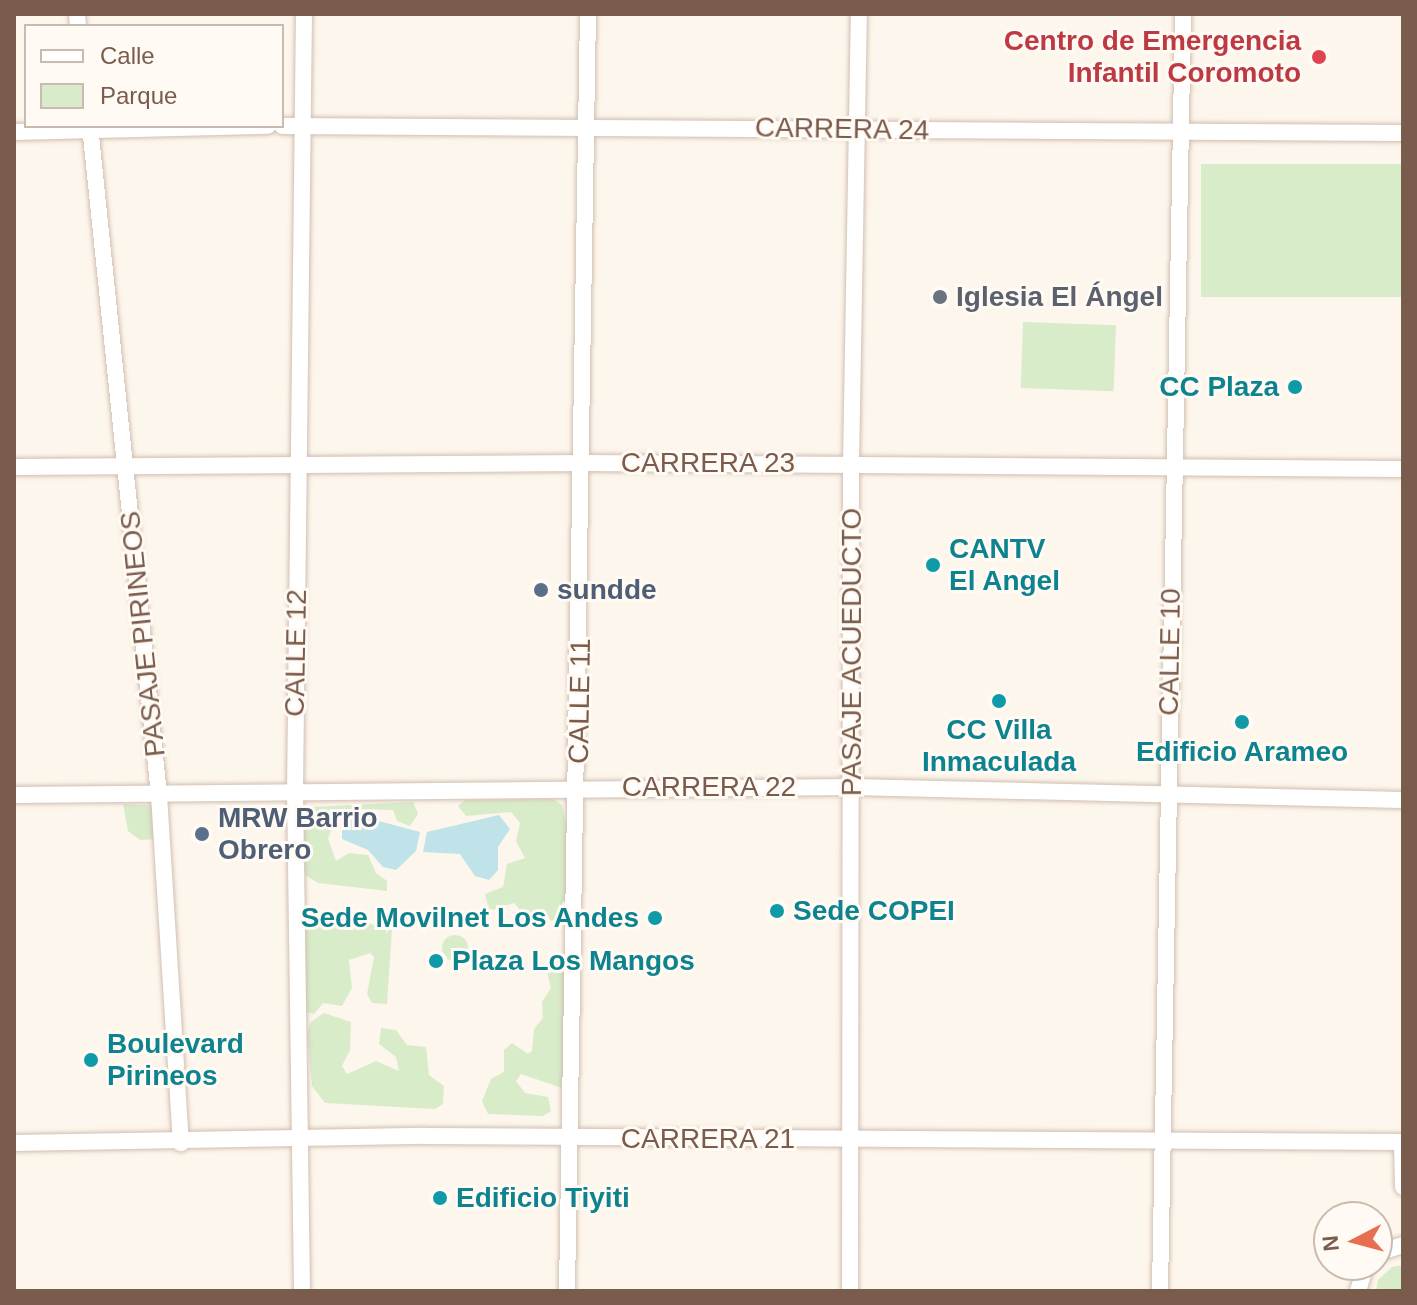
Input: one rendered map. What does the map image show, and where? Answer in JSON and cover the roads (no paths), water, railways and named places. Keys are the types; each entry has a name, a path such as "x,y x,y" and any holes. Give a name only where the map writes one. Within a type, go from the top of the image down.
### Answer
{"street":[{"name":"CALLE 12","path":"302,1291 295,792 304,14"},
{"name":"CALLE 11","path":"567,1291 567,1138 579,787 588,14"},
{"name":"PASAJE ACUEDUCTO","path":"850,1291 851,464 859,14"},
{"name":"CALLE 10","path":"1160,1291 1166,792 1183,14"},
{"name":"CARRERA 24","path":"284,126 1403,133"},
{"path":"14,132 149,128"},
{"name":"PASAJE PIRINEOS","path":"90,129 159,795 181,1143"},
{"name":"CARRERA 23","path":"14,467 583,463 1403,469"},
{"name":"CARRERA 22","path":"14,795 579,787 852,787 1166,792 1403,800"},
{"name":"CARRERA 21","path":"14,1143 567,1138 1402,1142"},
{"path":"1402,1142 1403,1187"}],"water":[{"path":"499,815 510,829 498,847 498,870 489,880 475,876 460,854 423,852 427,832"},
{"path":"360,816 420,832 416,851 396,870 383,867 368,850 342,839 342,824"}],"place":[{"name":"Centro de Emergencia Infantil Coromoto","path":"1319,57"},
{"name":"Iglesia El Ángel","path":"940,297"},
{"name":"CC Plaza","path":"1295,387"},
{"name":"CANTV El Angel","path":"933,565"},
{"name":"sundde","path":"541,590"},
{"name":"CC Villa Inmaculada","path":"999,701"},
{"name":"Edificio Arameo","path":"1242,722"},
{"name":"MRW Barrio Obrero","path":"202,834"},
{"name":"Sede COPEI","path":"777,911"},
{"name":"Sede Movilnet Los Andes","path":"655,918"},
{"name":"Plaza Los Mangos","path":"436,961"},
{"name":"Boulevard Pirineos","path":"91,1060"},
{"name":"Edificio Tiyiti","path":"440,1198"}]}
